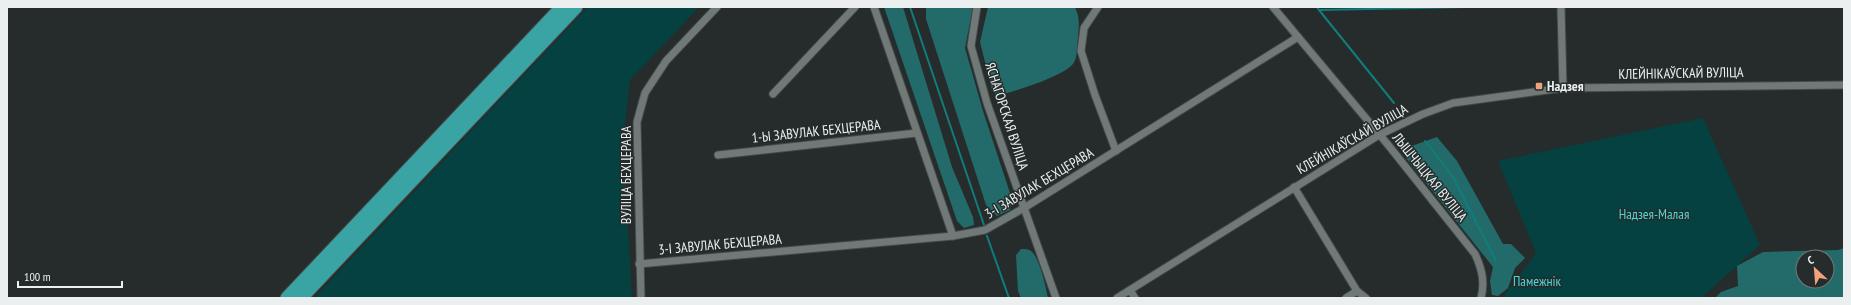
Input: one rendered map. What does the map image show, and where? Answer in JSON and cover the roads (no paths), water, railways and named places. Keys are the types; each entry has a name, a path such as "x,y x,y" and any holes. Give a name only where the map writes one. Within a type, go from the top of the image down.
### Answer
{"highway":[{"path":"287,298 562,7"},
{"path":"301,298 576,7"}],"street":[{"name":"ВУЛІЦА БЕХЦЕРАВА","path":"641,298 639,264 637,122 645,93 666,61 716,7"},
{"path":"773,94 855,7"},
{"path":"874,7 953,236"},
{"name":"ЯСНАГОРСКАЯ ВУЛІЦА","path":"977,7 971,46 987,103 1056,298"},
{"path":"1098,7 1084,28 1081,52 1116,151"},
{"name":"ЛЫШЧЫЦКАЯ ВУЛІЦА","path":"1273,7 1475,254 1482,269 1483,289 1481,298"},
{"path":"1561,7 1563,88"},
{"name":"3-І ЗАВУЛАК БЕХЦЕРАВА","path":"639,264 953,236 985,230 1024,208 1298,37"},
{"name":"КЛЕЙНІКАЎСКАЙ ВУЛІЦА","path":"1117,298 1379,135 1423,114 1452,103 1563,88 1844,85"},
{"name":"1-Ы ЗАВУЛАК БЕХЦЕРАВА","path":"718,155 917,133"},
{"path":"1294,187 1357,291 1366,298"},
{"path":"1130,290 1136,298"},
{"path":"1346,298 1357,291"}],"waterway":[{"path":"910,7 984,225"},
{"path":"1317,7 1319,10 1467,7"},
{"path":"1319,10 1394,103"},
{"path":"1425,141 1453,177 1496,261"},
{"path":"987,236 1009,298"}],"place":[{"name":"Надзея","path":"1539,86"}],"park label":[{"name":"Надзея-Малая","path":"1654,214"},
{"name":"Памежнік","path":"1537,281"}]}
